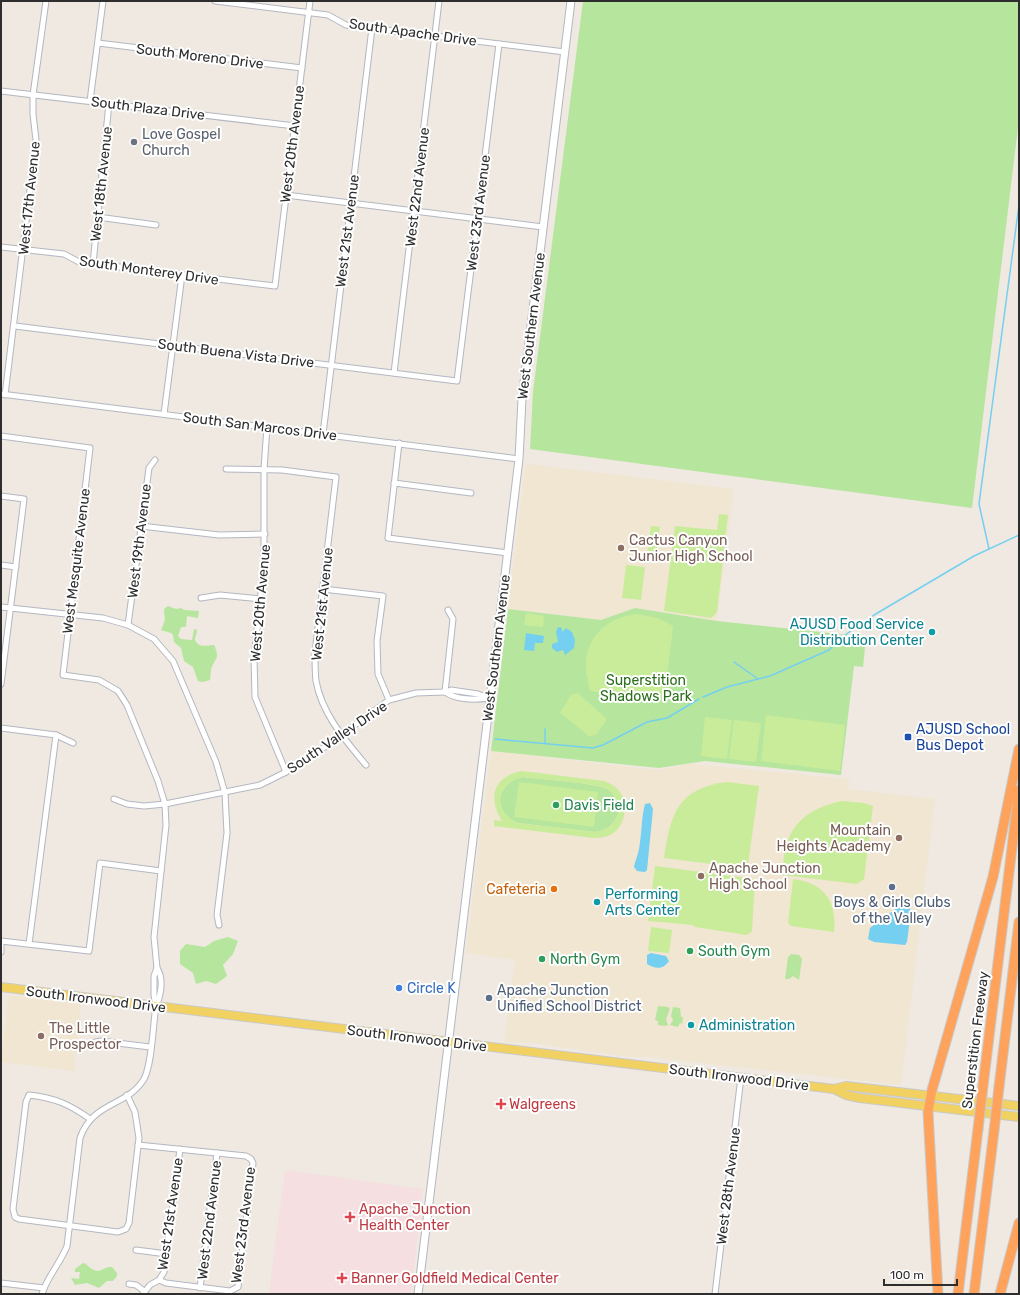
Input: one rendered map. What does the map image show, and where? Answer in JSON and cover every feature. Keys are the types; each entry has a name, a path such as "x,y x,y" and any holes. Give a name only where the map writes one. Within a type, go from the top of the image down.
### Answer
{"highway":[{"path":"938,1294 929,1106 993,877 1019,748"},
{"name":"Superstition Freeway","path":"958,1294 1019,790"},
{"name":"Superstition Freeway","path":"974,1294 1019,922"},
{"path":"1000,1294 1019,1223"}],"main road":[{"name":"West Southern Avenue","path":"418,1294 508,553 519,459 522,399 571,1"},
{"name":"South Ironwood Drive","path":"1,987 834,1089 846,1095 860,1098 1019,1117"},
{"name":"South Ironwood Drive","path":"834,1089 846,1086 1019,1106"}],"street":[{"name":"West 17th Avenue","path":"3,395 24,250 36,140 33,114 34,95 46,1"},
{"path":"90,101 103,1"},
{"name":"South Apache Drive","path":"215,1 328,15 346,25 565,52"},
{"name":"West 20th Avenue","path":"274,286 310,1"},
{"name":"West 22nd Avenue","path":"394,372 439,1"},
{"name":"West 21st Avenue","path":"323,434 372,28"},
{"name":"South Moreno Drive","path":"98,43 302,68"},
{"name":"West 23rd Avenue","path":"457,381 499,44"},
{"name":"South Plaza Drive","path":"1,91 295,126"},
{"name":"West 18th Avenue","path":"93,264 109,103"},
{"path":"286,195 543,227"},
{"path":"98,217 156,225"},
{"name":"South Monterey Drive","path":"1,247 64,254 79,262 274,286"},
{"path":"164,414 182,275"},
{"name":"South Buena Vista Drive","path":"14,326 457,381"},
{"name":"South San Marcos Drive","path":"3,395 519,459"},
{"name":"West 20th Avenue","path":"267,427 264,470 265,534 261,599 254,658 255,697 286,772"},
{"name":"West Mesquite Avenue","path":"1,436 90,448 63,675 99,680 118,691 127,705 158,781 165,804"},
{"path":"399,443 388,538 508,553"},
{"name":"West 19th Avenue","path":"128,625 149,468 155,460"},
{"path":"226,469 264,470"},
{"name":"West 21st Avenue","path":"264,470 282,470 336,477 315,653 316,681 326,710 342,736 366,765"},
{"path":"394,483 471,494"},
{"path":"1,496 24,499 16,567 3,645 1,684"},
{"path":"141,526 220,535 265,534"},
{"path":"1,565 16,567"},
{"path":"323,589 383,596 377,641 378,674 389,700"},
{"path":"201,598 220,594 261,599"},
{"path":"1,606 103,618 128,625 154,638 173,661 216,762 225,793 227,833 217,915 219,924"},
{"path":"445,692 453,619 448,610"},
{"name":"South Valley Drive","path":"114,799 127,804 144,806 165,804 260,785 286,772 342,736 389,700 416,693 445,692 450,696 477,700 490,698"},
{"path":"1,728 56,735 72,743"},
{"path":"29,944 56,735"},
{"path":"42,1294 67,1246 80,1138 84,1127 99,1110 127,1095 137,1087 144,1078 148,1068 156,1006 154,995 154,976 157,968 154,937 166,825 165,804"},
{"path":"1,941 89,951 100,863 161,871"},
{"path":"1,945 1,952"},
{"path":"91,1043 101,1041 150,1047"},
{"name":"West 28th Avenue","path":"715,1294 741,1078"},
{"path":"90,1119 66,1103 54,1099 29,1095 26,1102 13,1209 14,1217 19,1220 118,1232 126,1229 129,1223 138,1145 135,1112 127,1095"},
{"path":"138,1145 217,1153"},
{"name":"West 21st Avenue","path":"144,1292 159,1280 164,1272 180,1149"},
{"name":"West 22nd Avenue","path":"200,1288 217,1153"},
{"name":"West 23rd Avenue","path":"200,1288 230,1291 238,1287 253,1163 251,1159 246,1156 217,1153"},
{"path":"136,1250 167,1254"},
{"path":"159,1280 166,1283 200,1288"},
{"path":"1,1283 44,1288"},
{"path":"129,1284 136,1285 144,1292"}],"shaded area":[{"name":"Cactus Canyon Junior High School","path":"528,464 734,489 717,621 635,608 601,620 508,609 525,468"},
{"name":"Apache Junction High School","path":"491,751 655,770 691,764 849,779 848,789 935,799 901,1085 646,1057 630,1057 533,1043 504,1042 515,960 466,953"},
{"name":"The Little Prospector","path":"9,995 81,1004 74,1071 1,1062"},
{"name":"Apache Junction Health Center","path":"285,1170 423,1189 411,1294 269,1294"}],"green space":[{"path":"583,1 1019,1 1019,119 972,508 530,449 533,392"},
{"path":"719,514 728,515 717,612 711,618 664,611 675,526 717,530"},
{"path":"651,526 660,527 656,557 647,556"},
{"path":"626,565 645,567 641,600 622,598"},
{"path":"168,606 176,609 181,608 184,610 199,611 198,618 187,616 186,627 181,627 178,636 181,639 192,640 194,629 197,630 195,639 198,644 203,646 214,645 217,656 212,666 210,680 203,682 198,681 193,667 184,661 181,648 174,642 173,635 161,630 165,620 164,609"},
{"name":"Superstition Shadows Park","path":"635,608 717,621 866,637 863,667 854,666 841,775 705,761 659,768 491,751 508,609 601,620"},
{"path":"526,613 544,616 543,627 524,625"},
{"path":"637,614 658,618 673,626 665,694 658,699 590,691 586,672 586,658 593,639 607,625 626,616"},
{"path":"578,693 607,719 596,735 589,736 560,713 571,695"},
{"path":"766,715 845,725 840,771 761,761"},
{"path":"705,717 732,720 727,759 701,756"},
{"path":"734,720 761,723 756,762 729,759"},
{"path":"522,771 604,781 614,786 623,798 625,811 621,824 612,834 594,838 494,826 494,820 502,821 495,804 494,796 496,789 499,783 512,774","holes":["523,777 582,783 609,790 616,798 619,808 618,815 609,827 595,832 518,823 504,812 500,798 502,791 507,785 514,780"]},
{"path":"523,777 582,783 609,790 616,798 619,808 618,815 609,827 595,832 518,823 504,812 500,798 502,791 507,785 514,780"},
{"name":"Davis Field","path":"519,782 598,792 594,827 514,817"},
{"path":"727,782 759,786 748,864 743,868 664,858 669,828 679,806 687,797 697,790 710,785"},
{"path":"842,801 864,803 873,806 864,879 857,884 783,875 786,847 790,835 796,825 815,810"},
{"path":"655,866 755,879 752,931 747,935 695,927 693,925 648,921"},
{"path":"793,879 804,881 813,885 826,895 831,903 833,911 834,932 791,926 788,923"},
{"path":"651,927 672,930 669,953 648,951"},
{"path":"228,937 238,941 233,954 223,965 227,976 216,984 206,981 196,984 193,973 180,964 180,951 186,944 205,947 214,941"},
{"path":"791,954 799,955 802,959 799,980 793,976 789,979 785,979 788,957"},
{"path":"658,1006 668,1007 670,1009 666,1019 668,1025 666,1026 658,1025 658,1021 655,1020"},
{"path":"673,1007 680,1008 681,1017 683,1017 682,1024 680,1023 678,1027 670,1025 673,1020 671,1016"},
{"path":"83,1263 96,1271 107,1267 112,1267 117,1273 117,1276 113,1281 107,1281 99,1288 87,1283 75,1285 71,1278 79,1279 80,1272 75,1272 75,1269"}],"water":[{"path":"558,627 562,628 562,632 566,628 572,632 575,640 574,648 565,655 563,650 557,652 552,648 552,644 558,642 556,632"},
{"path":"526,633 544,636 543,643 535,643 534,651 524,650"},
{"path":"650,803 653,809 647,870 645,872 637,871 634,867 639,849 645,804"},
{"path":"901,905 909,906 911,911 907,942 905,945 874,942 868,939 870,928"},
{"path":"651,953 666,956 669,961 667,964 659,968 650,966 647,964 647,955"}],"waterway":[{"path":"989,549 979,504 1019,205"},
{"path":"703,697 727,687 770,676 829,650 845,635 874,615 974,556 1019,535"},
{"path":"734,662 758,679"},
{"path":"495,739 593,748 603,745 647,722 667,718 699,699"},
{"path":"545,729 545,743"}],"place":[{"name":"Love Gospel Church","path":"134,142"},
{"name":"Cactus Canyon Junior High School","path":"621,548"},
{"name":"AJUSD Food Service Distribution Center","path":"932,632"},
{"name":"AJUSD School Bus Depot","path":"908,737"},
{"name":"Davis Field","path":"556,805"},
{"name":"Mountain Heights Academy","path":"899,838"},
{"name":"Apache Junction High School","path":"701,876"},
{"name":"Boys & Girls Clubs of the Valley","path":"892,887"},
{"name":"Cafeteria","path":"554,889"},
{"name":"Performing Arts Center","path":"597,902"},
{"name":"South Gym","path":"690,951"},
{"name":"North Gym","path":"542,959"},
{"name":"Circle K","path":"399,988"},
{"name":"Apache Junction Unified School District","path":"489,998"},
{"name":"Administration","path":"691,1025"},
{"name":"The Little Prospector","path":"41,1036"},
{"name":"Walgreens","path":"501,1104"},
{"name":"Apache Junction Health Center","path":"350,1217"},
{"name":"Banner Goldfield Medical Center","path":"342,1278"}]}
